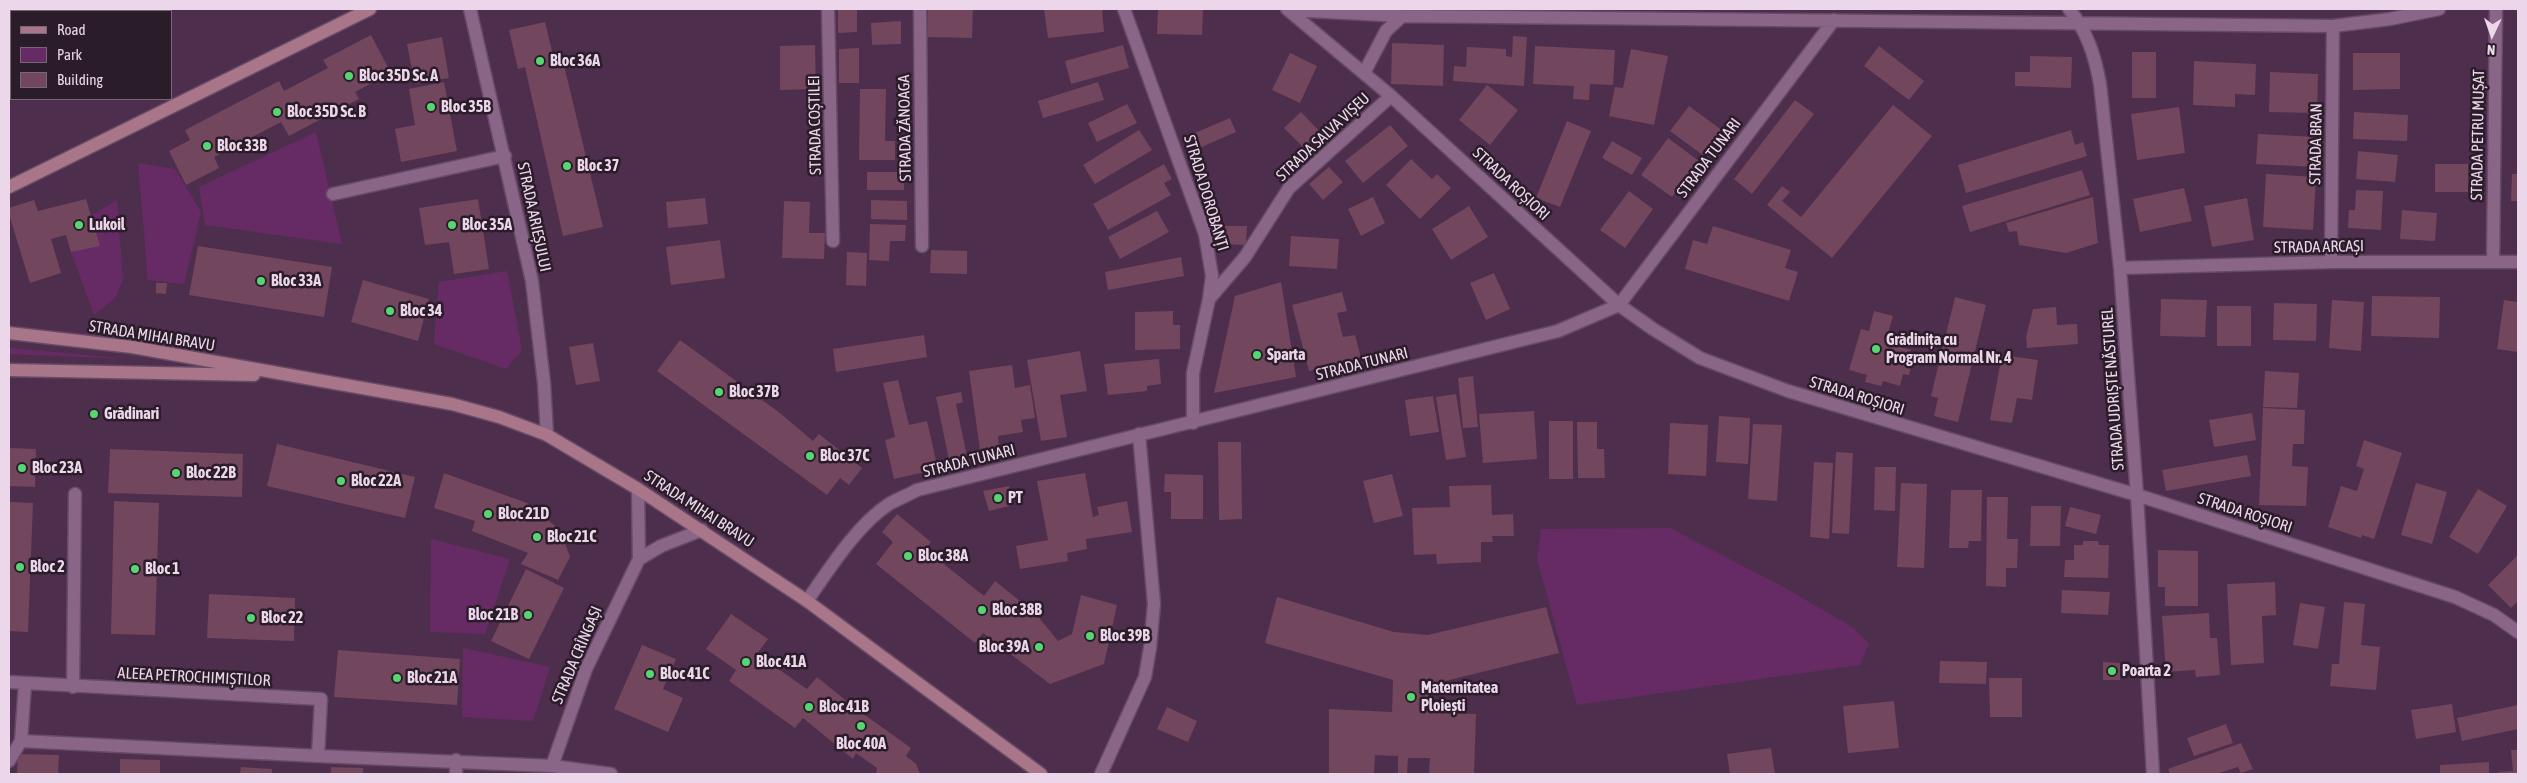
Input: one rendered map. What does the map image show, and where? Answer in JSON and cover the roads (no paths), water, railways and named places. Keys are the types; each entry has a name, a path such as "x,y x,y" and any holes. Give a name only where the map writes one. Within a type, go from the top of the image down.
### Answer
{"main road":[{"path":"9,187 370,9"},
{"name":"STRADA MIHAI BRAVU","path":"9,333 132,347 452,404 499,417 547,435 638,489 808,601 1041,774"},
{"name":"STRADA MIHAI BRAVU","path":"9,370 290,376"}],"street":[{"name":"STRADA ARIEȘULUI","path":"470,9 532,281 544,383 547,435"},
{"name":"STRADA COȘTILEI","path":"828,9 833,241"},
{"name":"STRADA ZĂNOAGA","path":"920,9 922,246"},
{"name":"STRADA DOROBANȚI","path":"1124,9 1205,234 1212,276 1193,373 1193,422"},
{"path":"1289,9 1402,16 1669,13 1834,20 2333,26 2390,19 2438,9"},
{"name":"STRADA ROȘIORI","path":"1289,9 1391,96 1618,305 1700,358 1788,391 2137,495 2455,597 2494,615 2518,632"},
{"name":"STRADA UDRIȘTE NĂSTUREL","path":"2069,9 2080,22 2094,55 2100,84 2120,268 2137,495 2153,774"},
{"name":"STRADA PETRU MUȘAT","path":"2493,262 2496,9"},
{"path":"1364,73 1386,31 1402,16"},
{"name":"STRADA TUNARI","path":"808,601 835,561 874,517 890,504 917,490 1558,331 1618,305 1834,20"},
{"name":"STRADA BRAN","path":"2330,262 2333,26"},
{"name":"STRADA SALVA VIȘEU","path":"1209,299 1245,258 1289,188 1391,96"},
{"path":"333,194 505,156"},
{"name":"STRADA ARCAȘI","path":"2120,268 2330,262 2518,262"},
{"path":"1101,774 1142,684 1150,648 1154,604 1139,434"},
{"name":"STRADA CRÎNGAȘI","path":"552,766 586,668 639,559 638,489"},
{"path":"73,687 75,494"},
{"path":"639,559 661,546 702,530"},
{"name":"ALEEA PETROCHIMIȘTILOR","path":"9,682 73,687 322,699 318,756"},
{"path":"9,761 21,741 25,684"},
{"path":"21,741 318,756 456,760 552,766 611,774"},
{"path":"456,760 456,774"}],"place":[{"name":"Bloc 36A","path":"540,61"},
{"name":"Bloc 35D Sc. A","path":"349,76"},
{"name":"Bloc 35B","path":"431,107"},
{"name":"Bloc 35D Sc. B","path":"277,112"},
{"name":"Bloc 33B","path":"207,146"},
{"name":"Bloc 37","path":"567,166"},
{"name":"Lukoil","path":"79,225"},
{"name":"Bloc 35A","path":"452,225"},
{"name":"Bloc 33A","path":"261,281"},
{"name":"Bloc 34","path":"390,311"},
{"name":"Grădinița cu Program Normal Nr. 4","path":"1876,349"},
{"name":"Sparta","path":"1257,355"},
{"name":"Bloc 37B","path":"719,392"},
{"name":"Grădinari","path":"94,414"},
{"name":"Bloc 37C","path":"810,456"},
{"name":"Bloc 23A","path":"22,468"},
{"name":"Bloc 22B","path":"176,473"},
{"name":"Bloc 22A","path":"341,481"},
{"name":"PT","path":"998,498"},
{"name":"Bloc 21D","path":"488,514"},
{"name":"Bloc 21C","path":"537,537"},
{"name":"Bloc 38A","path":"908,556"},
{"name":"Bloc 2","path":"20,567"},
{"name":"Bloc 1","path":"135,569"},
{"name":"Bloc 38B","path":"982,610"},
{"name":"Bloc 21B","path":"528,615"},
{"name":"Bloc 22","path":"251,618"},
{"name":"Bloc 39B","path":"1090,636"},
{"name":"Bloc 39A","path":"1039,647"},
{"name":"Bloc 41A","path":"746,662"},
{"name":"Poarta 2","path":"2112,671"},
{"name":"Bloc 41C","path":"650,674"},
{"name":"Bloc 21A","path":"397,678"},
{"name":"Maternitatea Ploiești","path":"1411,697"},
{"name":"Bloc 41B","path":"809,707"},
{"name":"Bloc 40A","path":"861,726"}]}
